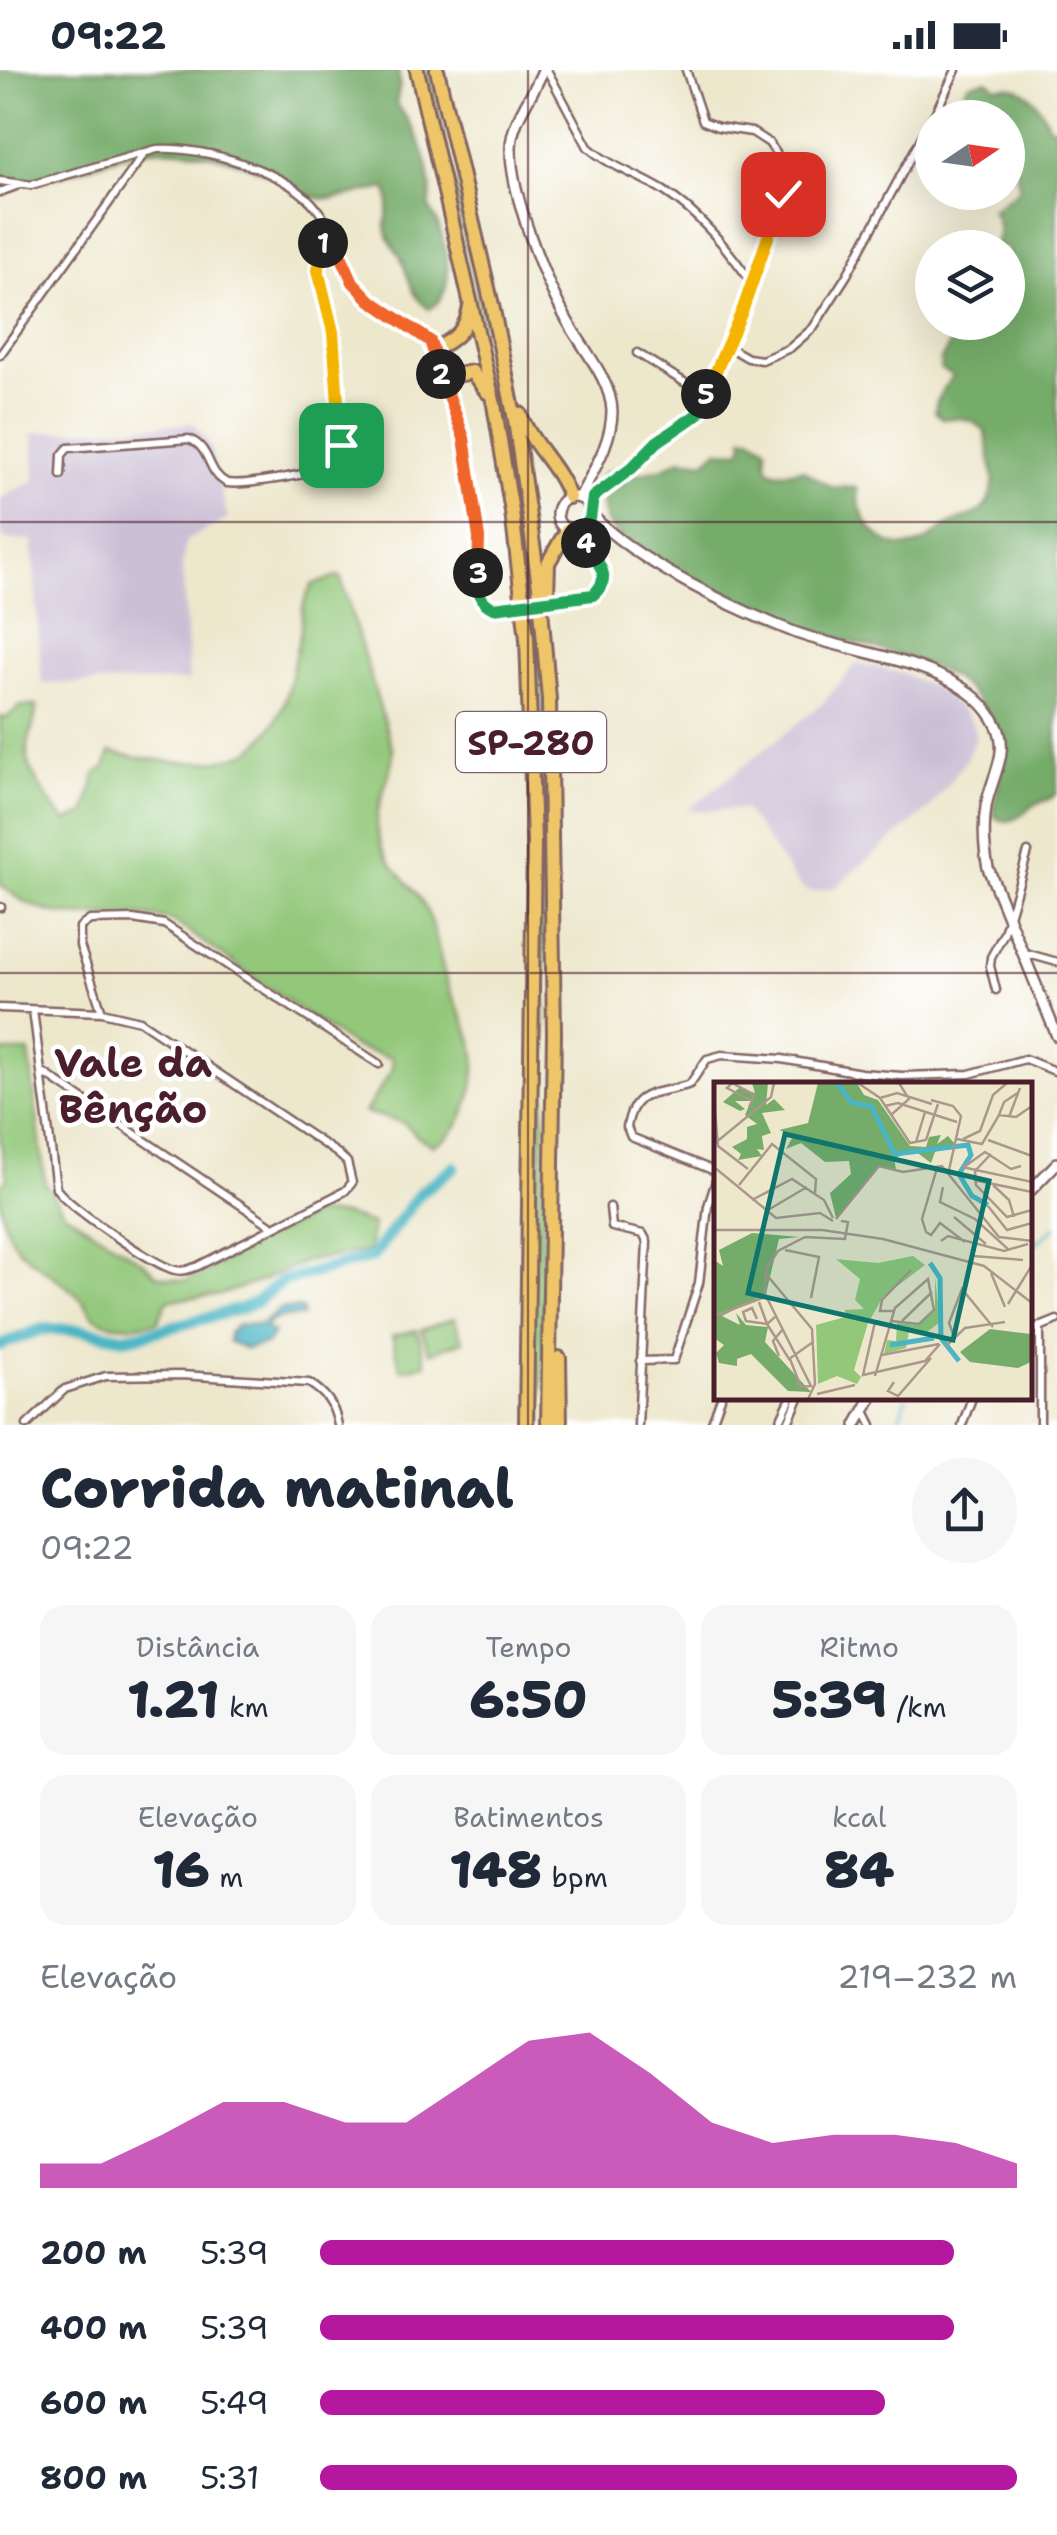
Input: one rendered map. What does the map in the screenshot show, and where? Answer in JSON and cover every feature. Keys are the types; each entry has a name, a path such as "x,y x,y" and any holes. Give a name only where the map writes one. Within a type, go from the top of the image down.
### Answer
{"highway":[{"name":"SP-280","path":"417,70 472,298 494,405 521,575 532,760 534,1037 526,1425"},
{"name":"SP-280","path":"437,70 492,305 526,482 549,699 552,1274 548,1425"},
{"path":"435,349 468,324 472,298"},
{"path":"492,305 522,420 585,502"},
{"path":"442,378 472,372 494,405"},
{"path":"549,699 548,563 569,530"},
{"path":"552,1274 558,1311 560,1425"}],"street":[{"path":"545,70 588,147 668,194 690,212 724,245 752,284"},
{"path":"545,70 518,121 510,150 541,266 610,402 609,432 585,502 587,548"},
{"path":"0,192 176,148 237,162 306,197 319,211 346,270 361,291 430,341 435,349 464,438 479,538 478,591 484,603 499,608 593,595 605,577 602,566 559,522 557,512 561,503 585,502 632,468 657,442 698,414 752,284 783,194 776,153 761,136 703,121 686,70"},
{"path":"942,100 956,70"},
{"path":"727,346 748,358 762,360 790,348 813,328 847,275 915,151"},
{"path":"0,355 144,154"},
{"path":"0,181 16,186"},
{"path":"61,475 62,455 68,448 188,439 206,451 215,475 227,483 303,474 328,464 341,445 342,434 333,332 318,270 320,248 329,229"},
{"path":"637,353 705,395"},
{"path":"585,502 606,530 672,572 758,616 817,640 920,668 968,693 988,712 1002,751 986,805 984,848 988,868 1057,1036"},
{"path":"569,530 606,530"},
{"path":"996,990 991,957 1004,933 1028,852"},
{"path":"102,1012 78,934 80,927 90,920 133,919 164,924 380,1064"},
{"path":"1025,954 1057,962"},
{"path":"0,1008 102,1012 140,1021 337,1153 347,1162 352,1183 345,1191 185,1271 162,1266 70,1204 56,1188 34,1010"},
{"path":"714,1174 632,1136 627,1127 630,1111 639,1098 690,1084 703,1063 715,1056 782,1059 902,1076 969,1074 1025,1060 1057,1072"},
{"path":"40,1071 272,1226"},
{"path":"1032,1190 1057,1163"},
{"path":"640,1361 674,1360 699,1283 714,1183"},
{"path":"610,1207 612,1228 643,1234 647,1242 638,1425"},
{"path":"1032,1330 1057,1320"},
{"path":"1040,1326 1040,1425"},
{"path":"27,1425 64,1390 87,1380 181,1375 310,1383 324,1392 338,1425"},
{"path":"711,1425 720,1400"},
{"path":"778,1425 790,1400"},
{"path":"787,1425 798,1400"},
{"path":"856,1425 870,1400"},
{"path":"962,1425 971,1400"},
{"path":"864,1410 872,1425"}],"shaded area":[{"path":"194,423 210,446 228,519 186,540 182,566 189,681 42,684 32,541 0,536 0,499 35,480 33,433"},
{"path":"857,663 904,674 934,688 962,710 972,722 976,736 966,760 930,808 835,887 812,892 801,888 744,809 687,811 823,703"}],"green space":[{"path":"0,70 398,70 396,104 425,156 430,208 444,244 448,269 444,292 429,309 414,291 388,235 386,188 319,198 230,160 165,149 132,153 36,180 0,175"},
{"path":"425,70 430,70 512,430 537,598 546,792 542,1425 532,1425 542,841 535,636 521,515 497,385"},
{"path":"987,80 996,87 1023,91 1036,102 1049,127 1057,127 1057,793 1008,821 996,818 994,812 1003,759 1002,738 984,708 959,682 917,661 792,625 649,557 607,522 599,479 608,471 616,474 623,468 638,474 681,459 705,462 718,450 739,451 744,445 743,437 752,437 766,447 771,471 802,469 831,487 857,488 867,522 882,539 893,544 917,545 984,508 993,480 985,431 966,419 944,419 935,412 952,375 941,369 941,360 952,340 1025,340 1025,230 998,230 992,210 1025,210 1025,100 964,100 968,84"},
{"path":"340,576 393,751 377,817 379,840 388,859 426,909 447,983 475,1054 467,1107 453,1131 432,1145 404,1123 365,1112 392,1070 392,1058 354,1047 173,921 126,915 63,914 22,900 0,884 0,717 6,718 21,706 37,706 27,749 29,766 67,821 85,814 96,773 105,768 110,752 198,762 247,752 269,730 284,703 303,609 313,584"},
{"path":"0,1052 29,1052 45,1183 64,1212 144,1263 156,1275 185,1281 314,1214 345,1215 373,1224 369,1251 306,1261 219,1295 168,1300 157,1322 103,1322 65,1285 24,1254 7,1229 0,1186 7,1178 0,1141"},
{"path":"454,1318 463,1341 430,1353 421,1330"},
{"path":"417,1330 426,1364 401,1370 392,1336"}],"water":[{"path":"281,1308 302,1309 303,1316 268,1324 265,1329 274,1333 267,1344 246,1349 228,1341 229,1333 237,1325 262,1324"}],"waterway":[{"path":"0,1345 42,1329 82,1330 124,1338 240,1309 256,1302 282,1281 372,1257 421,1192 454,1167"},
{"path":"1032,1246 1057,1226"},
{"path":"896,1425 906,1400"}],"district":[{"name":"Vale da Bênção","path":"133,1086"}],"route":[{"path":"341,445 333,332 318,270 320,248 329,229 353,282 370,300 430,341 435,349 447,398 464,438 479,538 478,587 482,600 499,608 593,595 605,577 602,566 587,548 583,528 590,519 593,497 632,468 657,442 698,414 764,255 783,194"}]}
